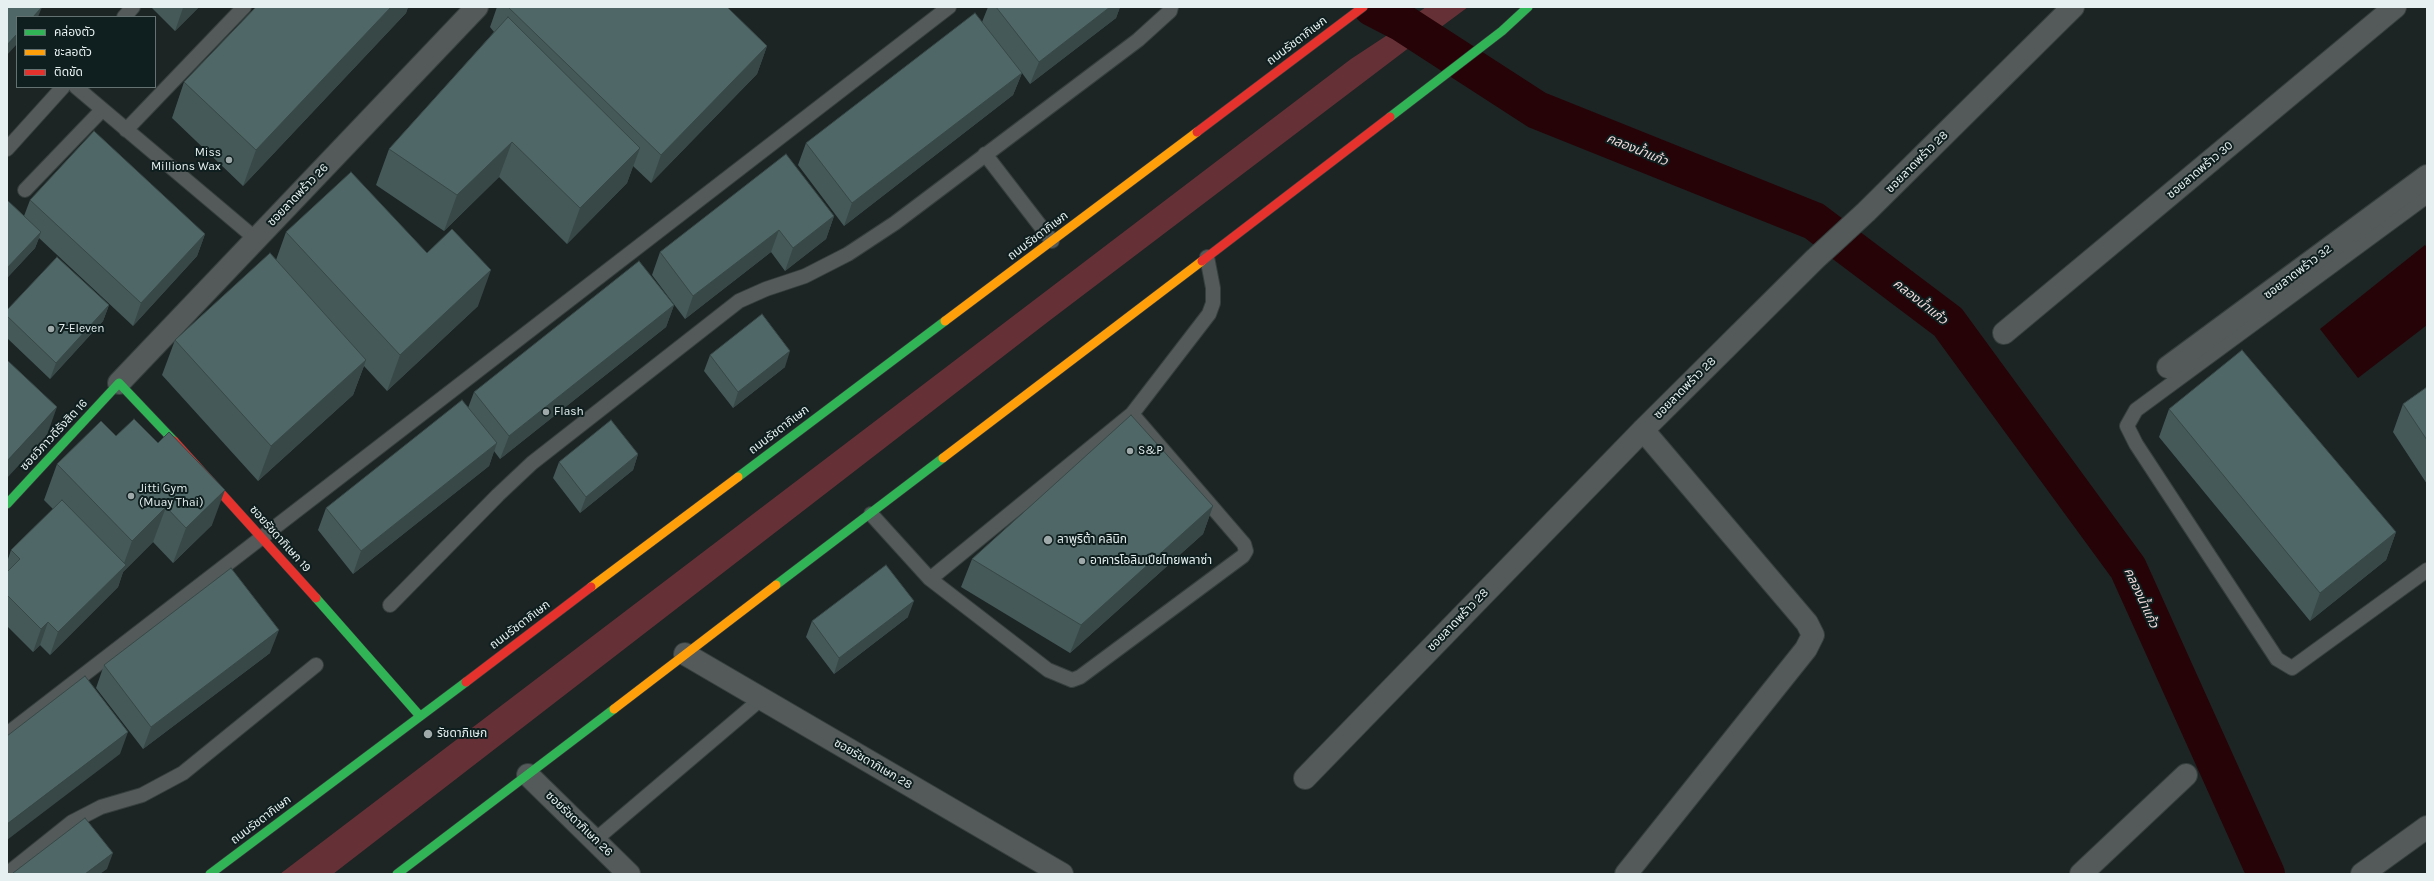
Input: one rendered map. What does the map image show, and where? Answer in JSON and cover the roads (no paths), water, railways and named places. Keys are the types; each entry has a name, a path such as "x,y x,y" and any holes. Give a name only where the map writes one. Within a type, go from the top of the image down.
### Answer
{"main road":[{"name":"ถนนรัชดาภิเษก","path":"210,874 1364,7"},
{"path":"397,874 685,654 872,514 1532,9"},
{"name":"ซอยรัชดาภิเษก 19","path":"119,383 263,537 419,716"},
{"name":"ซอยวิภาวดีรังสิต 16","path":"7,504 119,383"}],"street":[{"name":"ซอยลาดพร้าว 26","path":"119,383 477,7"},
{"name":"ซอยลาดพร้าว 28","path":"1305,778 1643,430 1815,259 1866,212 2073,7"},
{"name":"ซอยลาดพร้าว 30","path":"2004,333 2395,7"},
{"name":"ซอยลาดพร้าว 32","path":"2168,368 2427,176"},
{"path":"1626,874 1806,649 1813,635 1808,623 1643,430"},
{"name":"ซอยรัชดาภิเษก 28","path":"685,654 1062,874"},
{"name":"ซอยรัชดาภิเษก 26","path":"528,775 629,874"},
{"path":"2081,874 2186,775"},
{"path":"2362,874 2427,827"}],"lane":[{"path":"125,16 133,7"},
{"path":"126,130 244,7"},
{"path":"7,734 949,7"},
{"path":"390,605 532,463 740,301 766,288 804,276 848,254 895,223 1138,40 1170,11 1171,7"},
{"path":"7,149 62,88"},
{"path":"77,88 256,239"},
{"path":"25,190 102,110"},
{"path":"985,154 1052,241"},
{"path":"2427,196 2136,410 2127,426 2136,444 2277,659 2292,668 2427,570"},
{"path":"930,579 1132,414 1209,314 1213,303 1213,288 1207,257"},
{"path":"872,514 930,579 1048,670 1072,680 1080,677 1243,556 1246,550 1244,544 1132,414"},
{"path":"7,874 72,822 101,807 142,795 183,773 316,665"},
{"path":"595,840 761,699"}],"waterway":[{"name":"คลองน้ำแก้ว","path":"1372,7 1401,22 1537,110 1814,221 1948,322 2128,568 2266,874"}],"place":[{"name":"Miss Millions Wax","path":"229,160"},
{"name":"7-Eleven","path":"51,329"},
{"name":"Flash","path":"546,412"},
{"name":"S&P","path":"1130,451"},
{"name":"Jitti Gym (Muay Thai)","path":"131,496"},
{"name":"ลาพูริต้า คลินิก","path":"1048,540"},
{"name":"อาคารโอลิมเปียไทยพลาซ่า","path":"1082,561"},
{"name":"รัชดาภิเษก","path":"428,734"}]}
